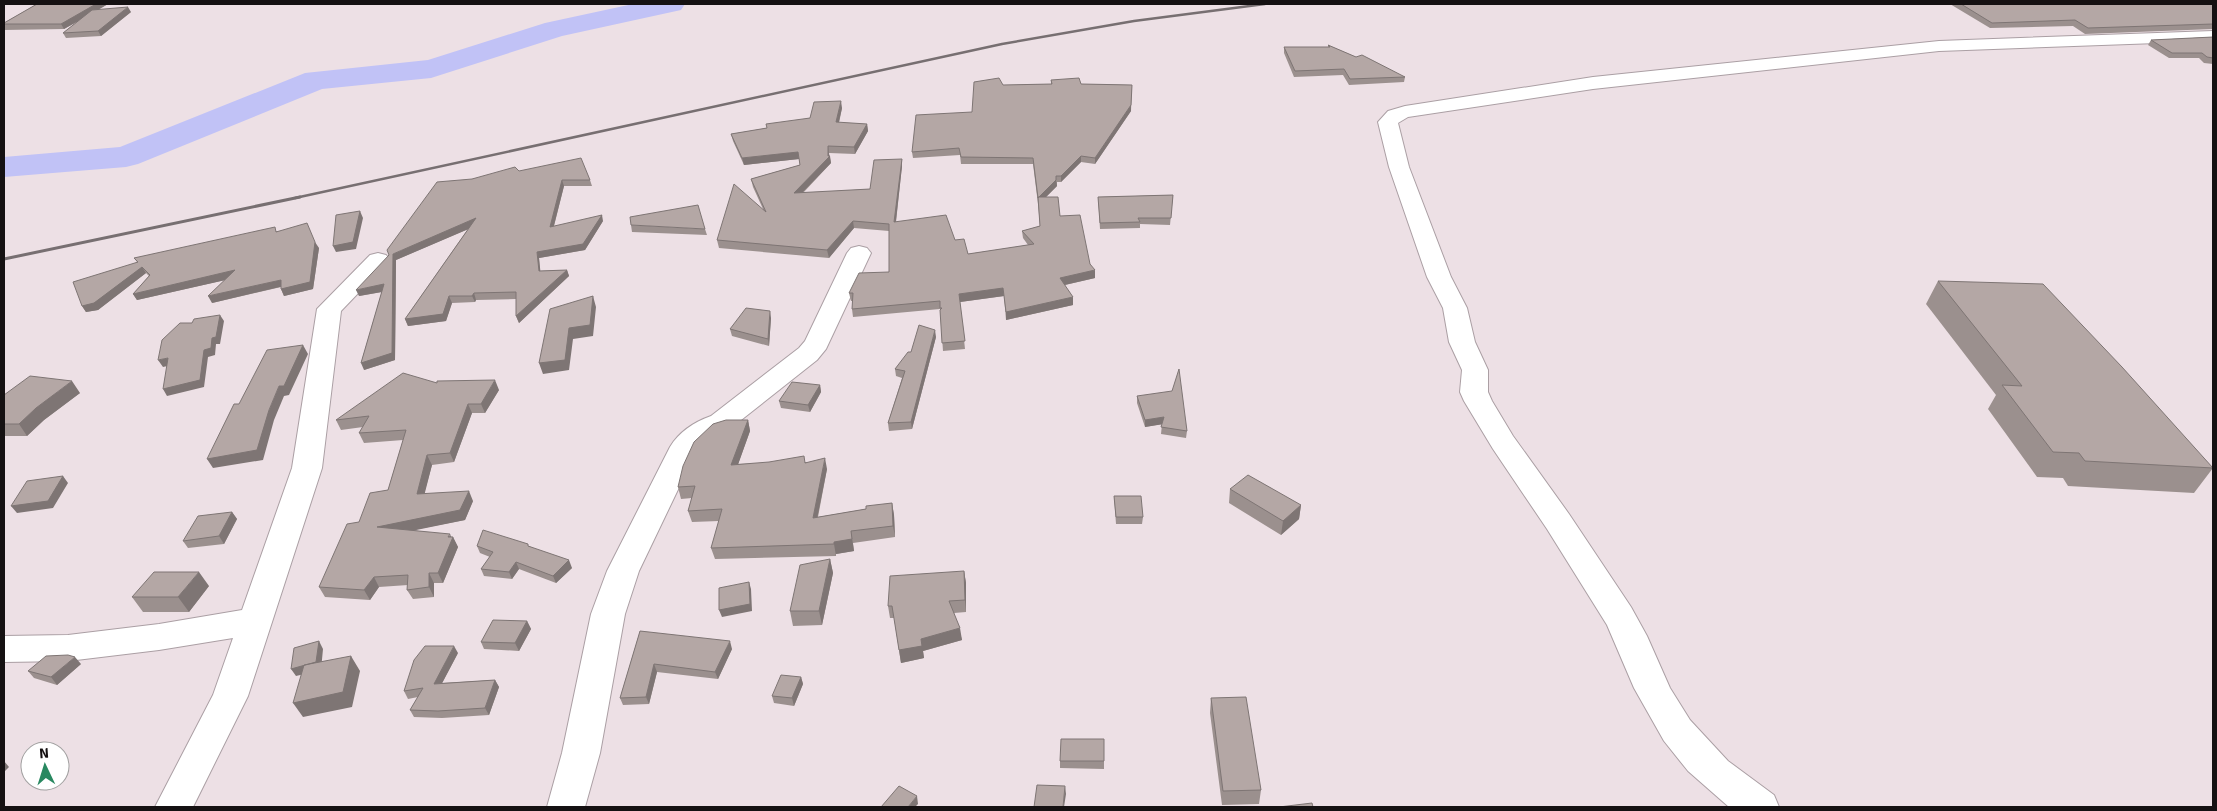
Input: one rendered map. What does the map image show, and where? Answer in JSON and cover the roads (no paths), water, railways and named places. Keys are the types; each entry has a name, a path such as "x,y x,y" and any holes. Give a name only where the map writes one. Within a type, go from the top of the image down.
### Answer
{"street":[{"path":"1760,807 1744,798 1706,765 1674,728 1657,698 1624,622 1486,414 1474,392 1475,370 1462,342 1455,308 1439,277 1399,167 1388,122 1395,114 1492,97 1593,82 1771,62 1939,46 2063,43 2213,36"},
{"path":"566,807 581,752 608,614 623,571 684,447 705,428 721,422 808,354 817,344 860,254"},
{"path":"174,807 230,696 307,468 329,309 378,260"},
{"path":"4,649 68,648 159,637 255,621"}],"waterway":[{"path":"4,167 126,157 316,80 431,69 555,29 671,4"}],"railway":[{"path":"295,198 1002,44 1134,21 1265,4"},
{"path":"4,259 300,197"}]}
